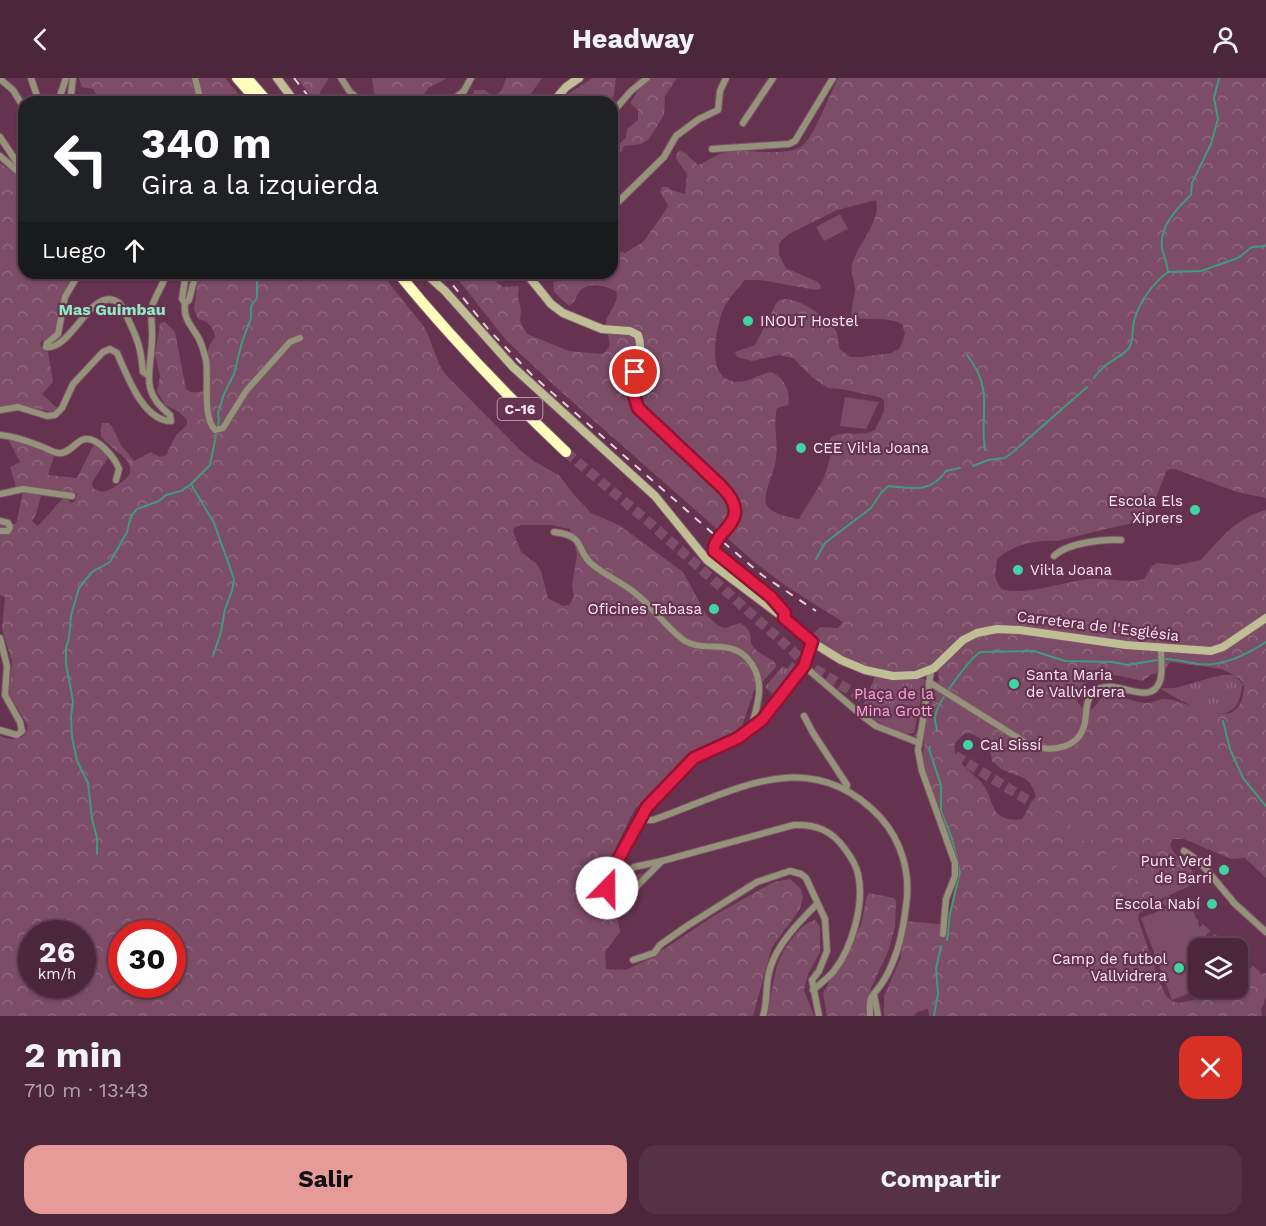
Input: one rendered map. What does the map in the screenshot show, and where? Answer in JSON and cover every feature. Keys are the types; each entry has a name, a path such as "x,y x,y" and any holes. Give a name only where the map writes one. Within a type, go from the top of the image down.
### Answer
{"highway":[{"path":"237,78 257,96"},
{"path":"248,78 257,96"},
{"name":"C-16","path":"403,279 504,392 566,452"}],"main road":[{"path":"277,78 290,96"},
{"path":"558,96 579,78"},
{"path":"433,279 513,367 655,496 707,560 812,642 841,660 865,670 902,677 931,670"},
{"path":"531,279 551,304 563,313 602,329 630,331 638,335 640,343 635,372 635,403 641,412 731,497 734,517 727,530 715,543 716,554 771,597 785,613 784,618"},
{"name":"Carretera de l'Església","path":"931,670 963,640 977,633 997,629 1161,649 1206,651 1217,650 1230,643 1266,618"}],"street":[{"path":"30,78 37,96"},
{"path":"60,96 66,78"},
{"path":"71,96 73,78"},
{"path":"195,78 200,96"},
{"path":"341,78 347,89 355,96"},
{"path":"458,96 471,78"},
{"path":"618,106 647,78"},
{"path":"618,202 664,157 676,136 719,108 720,91 726,78"},
{"path":"743,123 773,78"},
{"path":"712,149 789,144 795,141 833,78"},
{"path":"0,80 10,86 18,99"},
{"path":"0,137 18,166"},
{"path":"0,156 18,170"},
{"path":"76,279 65,297 58,334 47,343 46,347 50,348 68,338 80,319 96,305 112,300 122,306 142,351 143,372 148,375"},
{"path":"0,410 18,407 47,416 55,415 62,408 73,384 104,352 110,349 117,353 145,407 160,418 171,421 170,415 158,405 152,395 148,375 152,342 152,309 164,279"},
{"path":"185,279 182,299 185,303 185,318 197,334 204,351 208,410 212,427 215,430 223,429 246,391 290,342 300,338"},
{"path":"185,303 189,300 194,279"},
{"path":"0,435 30,442 57,453 64,452 82,440 92,440 117,462 119,469 116,480"},
{"path":"0,494 23,489 72,496"},
{"path":"0,521 10,525 10,529 4,531"},
{"path":"554,532 570,535 576,539 590,563 633,591 686,642 699,646 727,647 747,658 755,670 760,686 760,696 751,729"},
{"path":"1054,556 1061,550 1081,544 1104,539 1121,540"},
{"path":"0,638 7,666 5,693 22,731 17,735 0,730"},
{"path":"812,642 804,666 762,720 738,738 694,758 653,799 640,818 615,868 608,884 608,891 613,895 618,892 627,874 634,867 794,825 812,826 831,833 855,864 860,883 859,904 855,926 848,945 834,971 813,990"},
{"path":"929,682 1030,746 1043,749 1067,746 1083,731 1092,693 1104,687 1116,687 1142,693 1154,689 1160,680 1161,649"},
{"path":"804,666 876,726 918,746"},
{"path":"931,670 918,746 922,771 955,863 955,876 946,899 943,934"},
{"path":"804,716 847,784 846,789"},
{"path":"640,818 653,820 744,786 777,778 807,777 846,789 866,803 889,828 899,847 907,873 907,899 898,949 887,975 871,999 870,1016"},
{"path":"1184,851 1206,869 1232,901 1266,932"},
{"path":"615,914 639,884 662,861"},
{"path":"633,960 654,953 660,945 687,926 758,882 779,873 790,871 801,874 809,884 825,920 827,951 819,971 812,980 819,1016"},
{"path":"763,1016 768,993 769,971 774,959 796,926 817,904"},
{"path":"874,994 878,1016"}],"green space":[{"path":"79,78 225,78 240,96 96,96 93,89 82,87"},
{"path":"297,78 329,78 320,92 322,96 311,96"},
{"path":"372,78 447,78 428,88 423,96 379,96 374,93"},
{"path":"506,78 542,78 529,96 495,96 502,90"},
{"path":"593,78 616,78 613,96 565,96"},
{"path":"650,78 677,78 665,96 664,115 649,139 641,144 624,146 618,156 618,146 626,137 627,129 638,120 638,110 630,103"},
{"path":"838,78 1266,78 1266,498 1237,492 1170,469 1166,472 1144,521 1060,541 1019,546 997,559 995,577 1001,589 1011,591 1033,590 1088,579 1130,581 1144,579 1152,566 1157,563 1177,565 1201,560 1222,537 1238,524 1266,510 1266,878 1245,858 1231,859 1184,839 1173,839 1170,845 1172,850 1192,870 1197,880 1196,883 1154,902 1139,914 1138,919 1160,983 1166,996 1172,1001 1179,1003 1198,998 1248,998 1248,976 1266,973 1266,997 1261,1009 1262,1016 929,1016 928,1009 917,1012 914,1016 884,1016 884,996 900,960 907,921 947,925 958,869 923,759 925,725 939,680 938,672 889,670 865,665 842,655 822,642 813,634 820,627 838,628 843,622 786,586 752,560 557,388 506,340 458,279 494,279 503,287 519,286 520,321 527,334 569,351 603,354 609,347 606,323 615,304 616,291 601,286 586,287 569,306 554,292 553,282 558,279 618,279 618,251 625,253 643,242 666,210 668,205 660,192 662,187 685,194 687,174 676,159 676,154 680,151 698,165 727,152 789,151 804,144 813,132","holes":["876,200 875,216 852,265 855,289 852,317 890,320 902,324 905,333 900,348 891,353 850,357 840,349 838,335 826,319 799,302 783,299 777,302 755,345 735,352 737,357 752,361 779,355 793,358 813,378 828,388 879,397 884,400 884,411 875,430 835,435 830,438 830,458 824,478 799,519 782,515 772,510 765,498 776,459 776,412 777,408 788,405 788,390 783,381 771,372 742,382 731,381 723,377 718,370 715,350 720,318 727,302 745,280 821,289 820,284 816,281 786,268 779,255 779,245 789,234 837,210","1170,662 1222,669 1238,678 1244,686 1241,702 1234,711 1225,714 1166,699 1143,703 1112,694 1107,694 1092,709 1088,710 1077,701 1077,691 1092,679 1100,676 1115,675 1142,681 1152,674 1163,673","970,733 988,747 992,761 1030,783 1036,797 1022,819 1004,818 999,815 982,783 957,757 955,743 964,734"]},
{"path":"474,90 485,90 493,96 473,96"},
{"path":"0,163 18,176 18,279 70,279 57,328 40,343 43,350 48,352 53,382 42,394 57,408 53,412 18,405 0,408"},
{"path":"840,214 848,229 824,241 816,227"},
{"path":"198,279 386,279 425,328 441,368 448,377 521,451 535,462 559,475 591,513 619,525 683,572 707,616 725,628 740,623 750,633 754,648 775,662 776,667 754,691 741,729 728,738 686,757 635,809 602,875 599,895 608,903 621,894 632,878 643,874 613,914 617,917 620,932 605,952 606,969 626,970 651,958 715,915 774,882 790,879 801,889 803,898 800,909 772,947 753,1016 0,1016 0,736 9,739 21,737 27,731 28,726 9,694 12,662 2,629 5,597 0,595 0,524 16,524 23,492 41,496 32,521 38,526 64,497 72,503 77,494 16,487 10,467 20,462 8,439 14,439 54,456 48,475 77,478 94,444 109,456 92,483 93,488 102,492 113,488 129,474 130,468 124,457 102,437 102,423 112,426 121,445 134,461 151,452 160,457 166,455 176,435 187,425 187,420 179,412 165,405 157,391 160,376 155,355 160,323 165,322 175,332 186,389 198,392 210,387 208,353 215,337 212,328 198,319 194,309","holes":["522,525 551,525 570,529 577,554 572,586 574,597 569,605 563,606 548,598 541,571 537,564 521,552 513,531 515,527"]},
{"path":"845,397 879,402 866,429 840,426"},
{"path":"792,662 798,667 776,697 765,687 783,666 787,669"},
{"path":"1223,675 1234,675 1243,684 1237,705 1227,712 1218,714 1198,708 1160,689 1176,688"},
{"name":"Plaça de la Mina Grott","path":"875,677 925,679 914,733 900,735 861,711"},
{"path":"869,893 894,898 896,901 895,927 888,952 871,988 867,1016 827,1016 823,993 861,925"},
{"name":"Camp de futbol Vallvidrera","path":"1189,899 1203,938 1188,938 1188,994 1172,1000 1141,918"},
{"path":"815,920 820,926 820,952 808,974 804,990 814,1016 767,1016 781,956 796,933"}],"waterway":[{"path":"1094,378 1098,372 1129,348 1139,307 1152,287 1168,272 1162,248 1163,233 1175,212 1191,195 1192,183 1211,144 1218,119 1214,98 1219,78"},
{"path":"1168,272 1201,271 1238,258 1252,247 1266,246"},
{"path":"213,656 234,579 214,523 191,484 210,465 219,420 218,413 234,374 251,318 251,306 257,298 257,279"},
{"path":"967,355 981,380 985,450"},
{"path":"973,466 988,460 1005,458 1087,387"},
{"path":"816,559 825,543 871,508 888,486 920,488 934,483 946,471 960,468"},
{"path":"97,854 97,838 92,819 88,783 77,761 72,737 73,701 66,664 71,615 79,588 92,572 110,562 127,532 131,516 137,509 159,501 166,495 181,491 191,484"},
{"path":"1164,659 1216,664 1242,655 1266,642"},
{"path":"937,731 935,717 941,702 961,672 980,652 1034,651 1065,661 1112,662 1128,665 1157,660"},
{"path":"1223,721 1230,749 1243,778 1266,806"},
{"path":"930,746 941,785 941,811 952,839 960,872 950,914 947,940"},
{"path":"934,1016 938,994 936,969 941,946"}],"tunnel":[{"path":"566,452 651,524 807,664 1097,843 1212,938"},
{"path":"1248,968 1266,983"}],"railway":[{"path":"294,78 308,96"},
{"path":"448,279 489,330 532,375 717,537"},
{"path":"723,542 762,575 816,611"}],"place":[{"name":"INOUT Hostel","path":"748,321"},
{"name":"CEE Vil·la Joana","path":"801,448"},
{"name":"Escola Els Xiprers","path":"1195,510"},
{"name":"Vil·la Joana","path":"1018,570"},
{"name":"Oficines Tabasa","path":"714,609"},
{"name":"Santa Maria de Vallvidrera","path":"1014,684"},
{"name":"Cal Sissí","path":"968,745"},
{"name":"Punt Verd de Barri","path":"1224,870"},
{"name":"Escola Nabí","path":"1212,904"},
{"name":"Camp de futbol Vallvidrera","path":"1179,968"}],"district":[{"name":"Mas Guimbau","path":"112,309"}],"route":[{"path":"607,888 633,830 653,799 691,760 738,738 762,720 804,666 812,642 784,618 785,613 771,597 714,551 715,543 731,525 734,517 732,500 721,486 641,412 635,403 635,372"}]}
